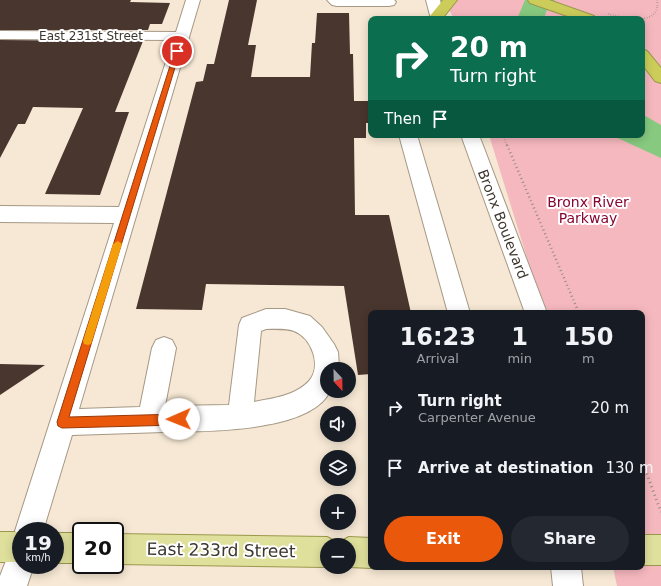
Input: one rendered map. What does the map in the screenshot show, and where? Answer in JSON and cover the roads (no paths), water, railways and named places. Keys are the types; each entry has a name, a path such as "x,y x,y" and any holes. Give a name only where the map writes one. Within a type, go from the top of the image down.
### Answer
{"highway":[{"path":"439,16 450,0"},
{"path":"535,0 582,16"},
{"path":"645,58 661,78"}],"main road":[{"path":"0,547 12,547"},
{"name":"East 233rd Street","path":"124,549 320,552"},
{"path":"645,550 661,550"},
{"path":"356,552 368,553"}],"street":[{"path":"32,522 193,0"},
{"path":"334,0 337,2 390,5"},
{"path":"433,0 438,16"},
{"name":"East 231st Street","path":"0,35 182,36"},
{"path":"409,138 458,310"},
{"name":"Bronx Boulevard","path":"471,138 535,310"},
{"path":"0,214 127,214"},
{"path":"62,422 240,417 273,411 300,403 318,389 327,368 326,352 314,334 302,323 285,319 266,319 250,325 240,417"},
{"path":"150,420 164,348"},
{"path":"566,570 568,586"},
{"path":"12,586 16,574"}],"park label":[{"name":"Bronx River Parkway","path":"588,210"}]}
